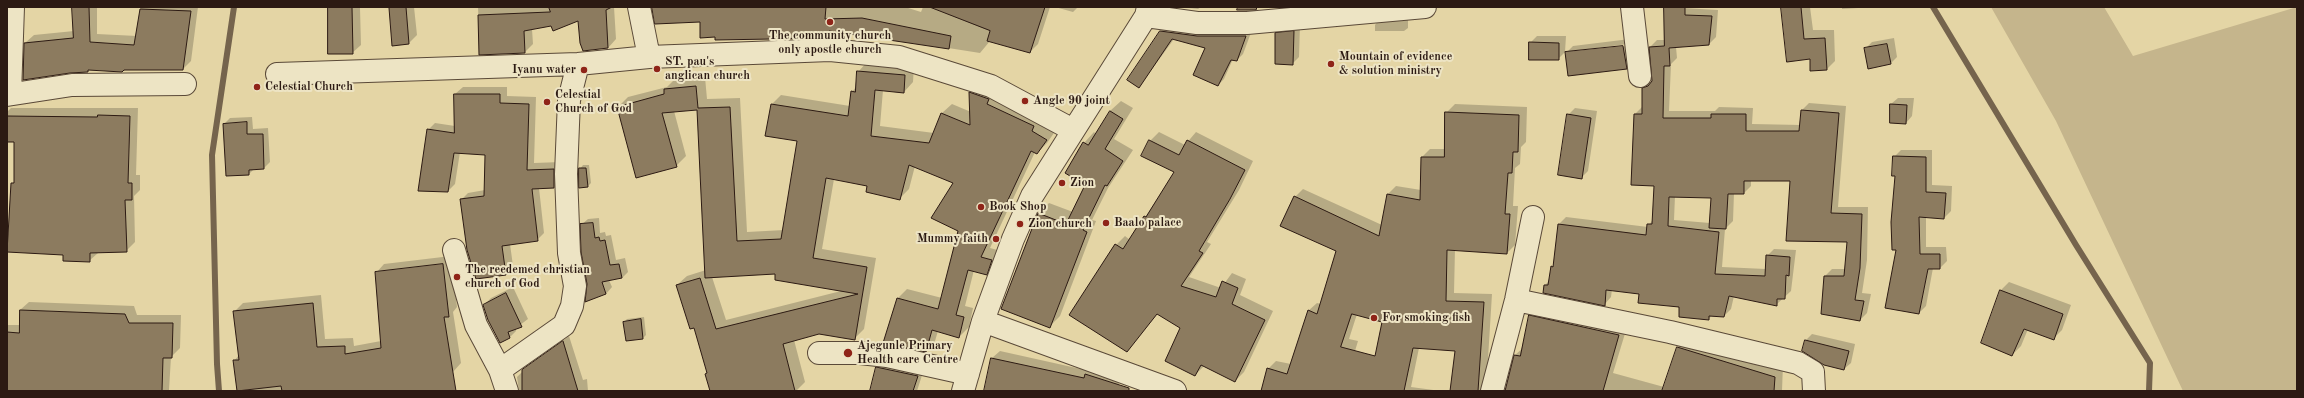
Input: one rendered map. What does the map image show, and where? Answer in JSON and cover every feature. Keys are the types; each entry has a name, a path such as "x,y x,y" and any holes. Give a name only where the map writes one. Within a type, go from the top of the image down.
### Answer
{"street":[{"path":"13,7 9,94 72,85 185,84"},
{"path":"639,7 649,57"},
{"path":"819,352 860,352 887,356 965,382 983,321 1013,240 1032,196 1147,12 1198,23 1247,23 1425,7"},
{"path":"1632,7 1640,76"},
{"path":"277,74 578,64 649,57 830,50 899,57 991,86 1072,130"},
{"path":"500,370 564,325 572,306 575,286 568,246 566,174 569,100 578,64"},
{"path":"1492,391 1516,300 1533,217"},
{"path":"454,250 476,325 500,370 507,391"},
{"path":"1516,300 1670,332 1798,363 1813,372 1814,391"},
{"path":"983,321 1175,391"}],"shaded area":[{"path":"1991,7 2104,7 2133,56 2297,7 2297,391 2183,391 2056,121"}],"building":[{"path":"72,7 89,7 90,42 134,45 140,9 191,11 183,70 124,70 122,72 88,70 88,72 70,73 23,80 24,43 73,38"},
{"path":"328,7 352,7 353,54 328,54"},
{"path":"406,7 409,44 392,46 389,8"},
{"path":"549,7 612,7 606,10 608,48 583,51 580,43 578,21 553,31 551,26 524,31 525,53 479,55 478,15 550,12"},
{"path":"652,7 826,7 825,19 862,18 951,36 949,49 829,31 829,38 715,40 715,37 700,38 700,22 655,24"},
{"path":"930,7 1045,7 1030,53 987,41 990,31"},
{"path":"1238,7 1257,7 1256,10 1237,10"},
{"path":"1664,7 1685,7 1685,15 1712,16 1709,45 1669,48 1670,66 1664,66 1663,118 1711,118 1711,114 1746,114 1746,131 1799,131 1801,110 1839,113 1831,213 1862,214 1860,268 1855,300 1864,301 1860,321 1821,314 1824,276 1844,276 1847,242 1786,241 1790,181 1744,181 1744,194 1728,194 1726,229 1709,228 1711,198 1669,197 1668,226 1719,232 1715,274 1765,276 1766,255 1790,257 1789,276 1786,275 1785,299 1777,299 1777,306 1729,296 1724,317 1709,316 1709,320 1679,317 1679,307 1638,303 1639,294 1606,290 1605,306 1543,293 1544,285 1548,285 1551,266 1553,267 1558,224 1646,235 1647,224 1652,224 1654,186 1631,185 1634,114 1642,114 1642,88 1648,86 1652,81 1649,47 1664,46"},
{"path":"1781,7 1801,7 1804,39 1825,38 1827,70 1810,71 1810,59 1787,62"},
{"path":"1160,31 1197,36 1246,36 1237,61 1231,60 1218,86 1193,75 1205,48 1172,39 1139,88 1127,80"},
{"path":"1294,31 1293,65 1275,64 1275,33"},
{"path":"1529,42 1559,43 1559,60 1529,60"},
{"path":"1887,44 1891,64 1868,69 1864,48"},
{"path":"1623,46 1627,69 1568,76 1565,52"},
{"path":"857,71 905,75 904,93 875,90 871,136 929,143 941,113 970,125 969,92 989,99 987,104 1034,126 1032,131 1047,140 1037,154 1031,151 981,257 992,260 987,275 968,270 956,315 964,317 959,338 932,330 926,352 883,343 897,298 938,309 958,231 931,218 953,183 909,165 900,200 866,192 867,186 826,178 813,258 867,267 855,340 819,334 783,344 795,391 710,391 705,374 707,373 694,328 690,329 676,285 700,278 716,329 858,294 775,280 775,274 705,278 697,110 662,113 677,167 636,178 617,107 664,94 664,89 696,86 698,108 730,107 737,241 781,239 797,141 765,136 771,104 848,116 851,91 855,92"},
{"path":"454,94 500,94 500,103 529,104 527,170 554,169 554,188 532,189 538,241 502,246 506,275 476,279 467,250 460,199 484,196 485,155 454,153 448,192 418,191 427,129 454,133"},
{"path":"1890,104 1907,105 1906,124 1890,123"},
{"path":"1110,111 1123,119 1105,149 1123,161 1107,186 1105,185 1083,230 1087,232 1050,328 1001,309 1038,213 1066,224 1085,185 1065,173 1083,142 1088,145"},
{"path":"1445,112 1519,115 1518,152 1513,152 1512,173 1508,173 1505,214 1510,214 1507,254 1447,250 1446,301 1484,302 1478,391 1450,391 1455,351 1413,348 1404,391 1261,391 1267,368 1287,374 1308,310 1317,314 1336,251 1280,226 1294,196 1379,236 1387,194 1420,200 1421,157 1444,157","holes":["1352,314 1382,322 1375,356 1341,347"]},
{"path":"1567,114 1591,118 1582,179 1558,175"},
{"path":"98,115 130,116 128,183 132,183 132,200 125,200 127,252 90,253 90,262 63,261 63,255 7,252 11,183 14,183 14,142 7,142 7,116 97,117"},
{"path":"247,122 247,134 263,134 264,169 249,170 249,175 226,176 223,124"},
{"path":"1149,140 1179,155 1187,140 1245,170 1230,199 1199,251 1203,253 1181,286 1216,297 1222,281 1238,288 1232,304 1265,320 1235,382 1201,365 1195,376 1165,361 1180,328 1157,314 1127,352 1069,315 1115,244 1123,249 1144,216 1146,217 1174,172 1141,156"},
{"path":"1893,156 1926,157 1926,192 1946,193 1944,219 1919,217 1920,254 1940,254 1940,269 1928,269 1919,314 1885,308 1896,250 1892,250 1891,222 1895,176 1892,176"},
{"path":"579,168 586,168 588,187 579,188"},
{"path":"593,223 595,238 599,237 600,241 605,240 610,265 619,264 622,278 602,282 606,294 585,302 587,284 581,252 580,224"},
{"path":"443,264 449,317 444,317 456,391 282,391 281,386 237,391 233,360 239,360 233,311 313,303 317,347 345,346 345,354 381,348 375,272"},
{"path":"2000,290 2063,314 2054,340 2024,329 2012,356 1981,343"},
{"path":"506,293 522,327 508,332 510,338 500,343 488,320 483,305"},
{"path":"20,310 125,314 129,323 173,323 172,358 163,358 162,391 7,391 7,332 19,333"},
{"path":"1529,315 1619,335 1603,391 1505,391 1514,355 1520,356"},
{"path":"641,319 643,339 626,341 623,322"},
{"path":"1805,340 1849,351 1844,370 1824,365 1802,351"},
{"path":"563,341 578,391 522,391 522,370"},
{"path":"1677,347 1775,377 1774,391 1662,391"},
{"path":"991,358 1084,378 1085,374 1129,388 1129,391 984,391"},
{"path":"876,367 918,376 913,391 870,391"}],"waterway":[{"path":"219,391 212,155 234,7"},
{"path":"1933,7 2076,245 2150,363 2149,391"}],"place":[{"name":"The community church only apostle church","path":"830,22"},
{"name":"Mountain of evidence & solution ministry","path":"1331,64"},
{"name":"ST. pau's anglican church","path":"657,69"},
{"name":"Iyanu water","path":"584,70"},
{"name":"Celestial Church","path":"257,87"},
{"name":"Angle 90 joint","path":"1025,101"},
{"name":"Celestial Church of God","path":"547,102"},
{"name":"Zion","path":"1062,183"},
{"name":"Book Shop","path":"981,207"},
{"name":"Baalo palace","path":"1106,223"},
{"name":"Zion church","path":"1020,224"},
{"name":"Mummy faith","path":"996,239"},
{"name":"The reedemed christian church of God","path":"457,277"},
{"name":"For smoking fish","path":"1374,318"},
{"name":"Ajegunle Primary Health care Centre","path":"848,353"}]}
